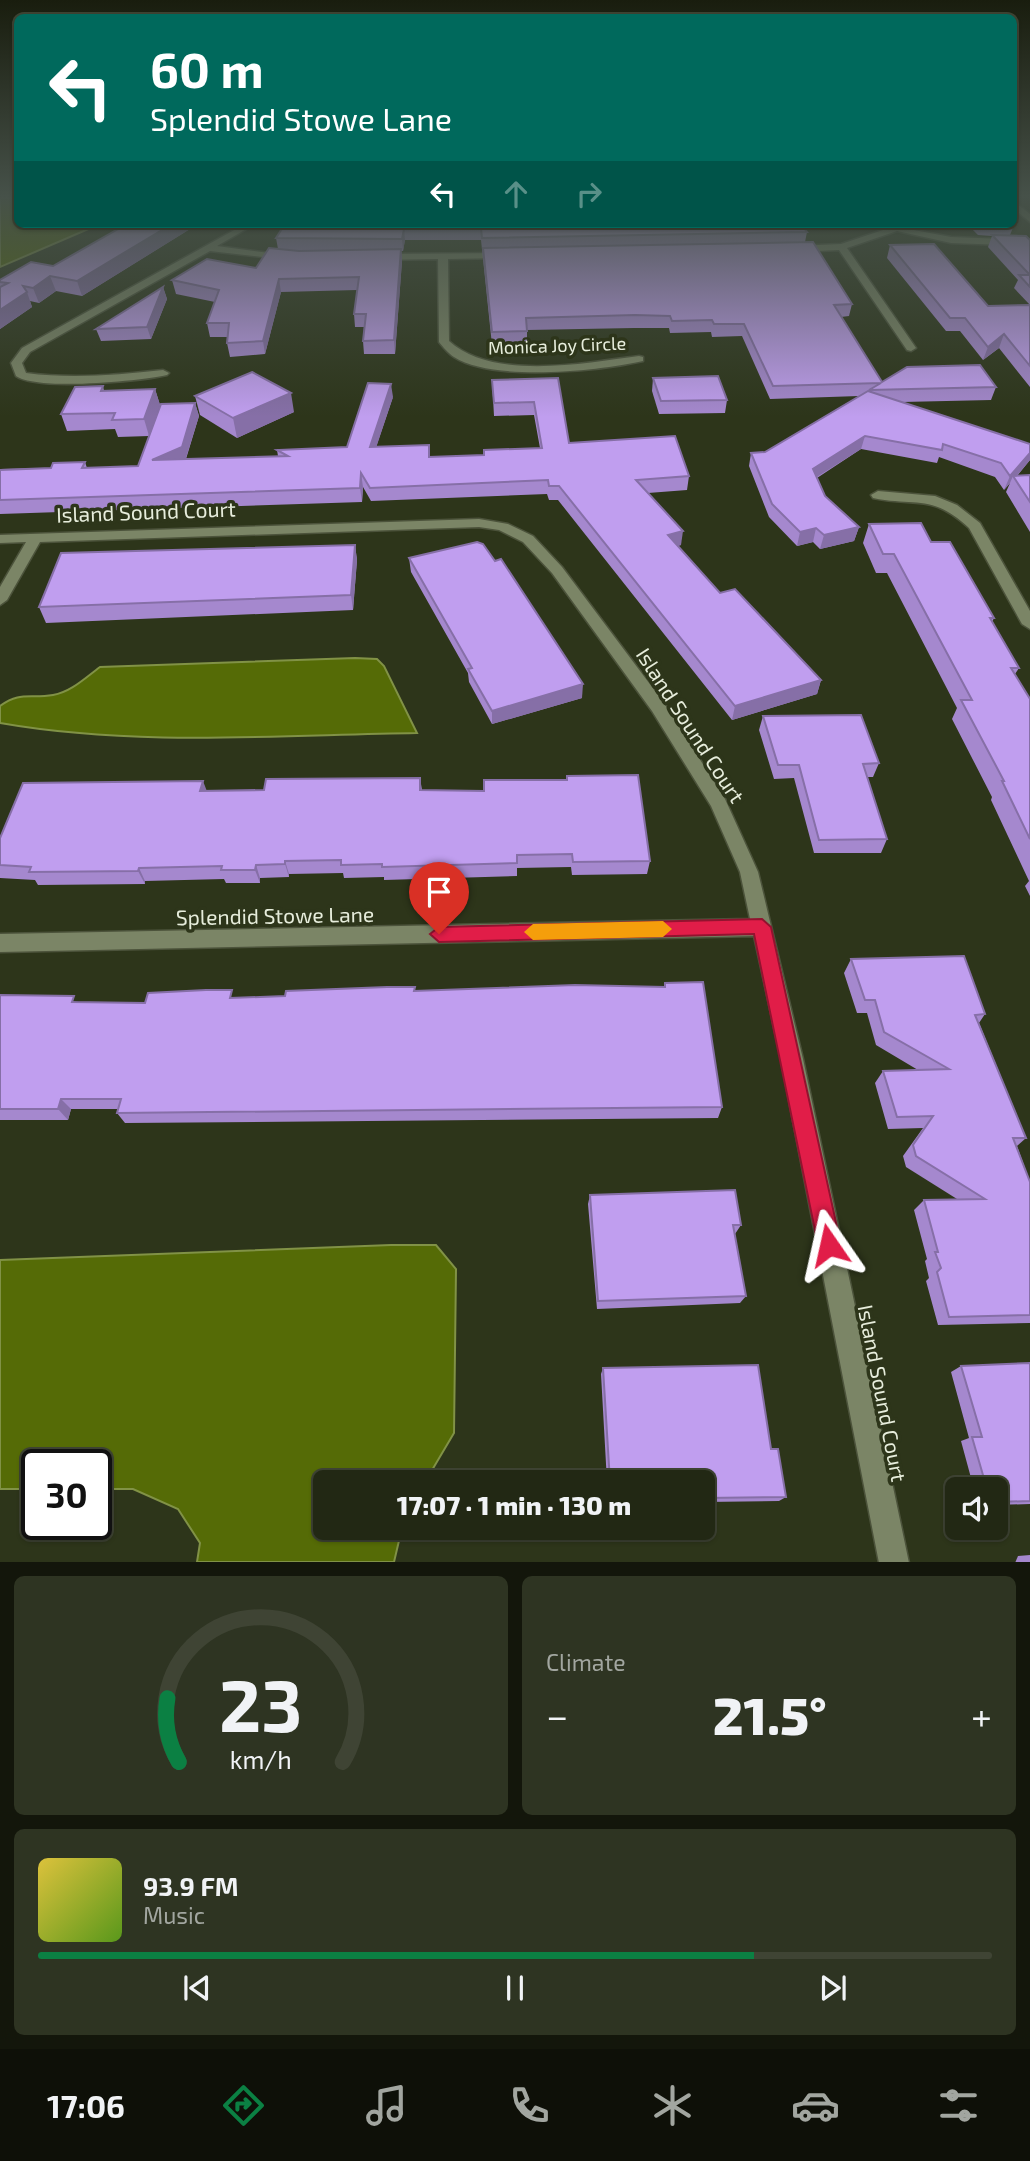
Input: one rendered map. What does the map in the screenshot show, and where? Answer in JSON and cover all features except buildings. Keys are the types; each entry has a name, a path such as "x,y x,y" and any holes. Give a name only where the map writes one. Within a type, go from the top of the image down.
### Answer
{"street":[{"path":"163,373 110,380 47,381 22,376 16,363 26,350 167,271"},
{"name":"Monica Joy Circle","path":"443,271 444,342 450,352 465,360 502,367 597,365 639,359"},
{"path":"858,271 911,348"},
{"path":"878,495 928,496 946,502 962,513 975,526 1030,624"},
{"name":"Island Sound Court","path":"0,539 479,523 503,527 528,539 556,570 658,707 719,804 749,872 894,1562"},
{"path":"0,600 35,538"},
{"name":"Splendid Stowe Lane","path":"0,943 762,927"}],"shaded area":[{"path":"377,659 384,666 417,733 156,737 104,735 0,723 0,706 7,701 66,691 100,667"},
{"path":"436,1245 456,1269 454,1433 432,1470 313,1470 313,1540 399,1540 394,1562 197,1562 200,1543 178,1509 133,1489 112,1489 112,1449 21,1449 21,1489 0,1489 0,1260"}],"slow traffic":[{"path":"533,932 663,929"}],"route":[{"path":"439,934 762,927 792,1059 829,1245"}]}
